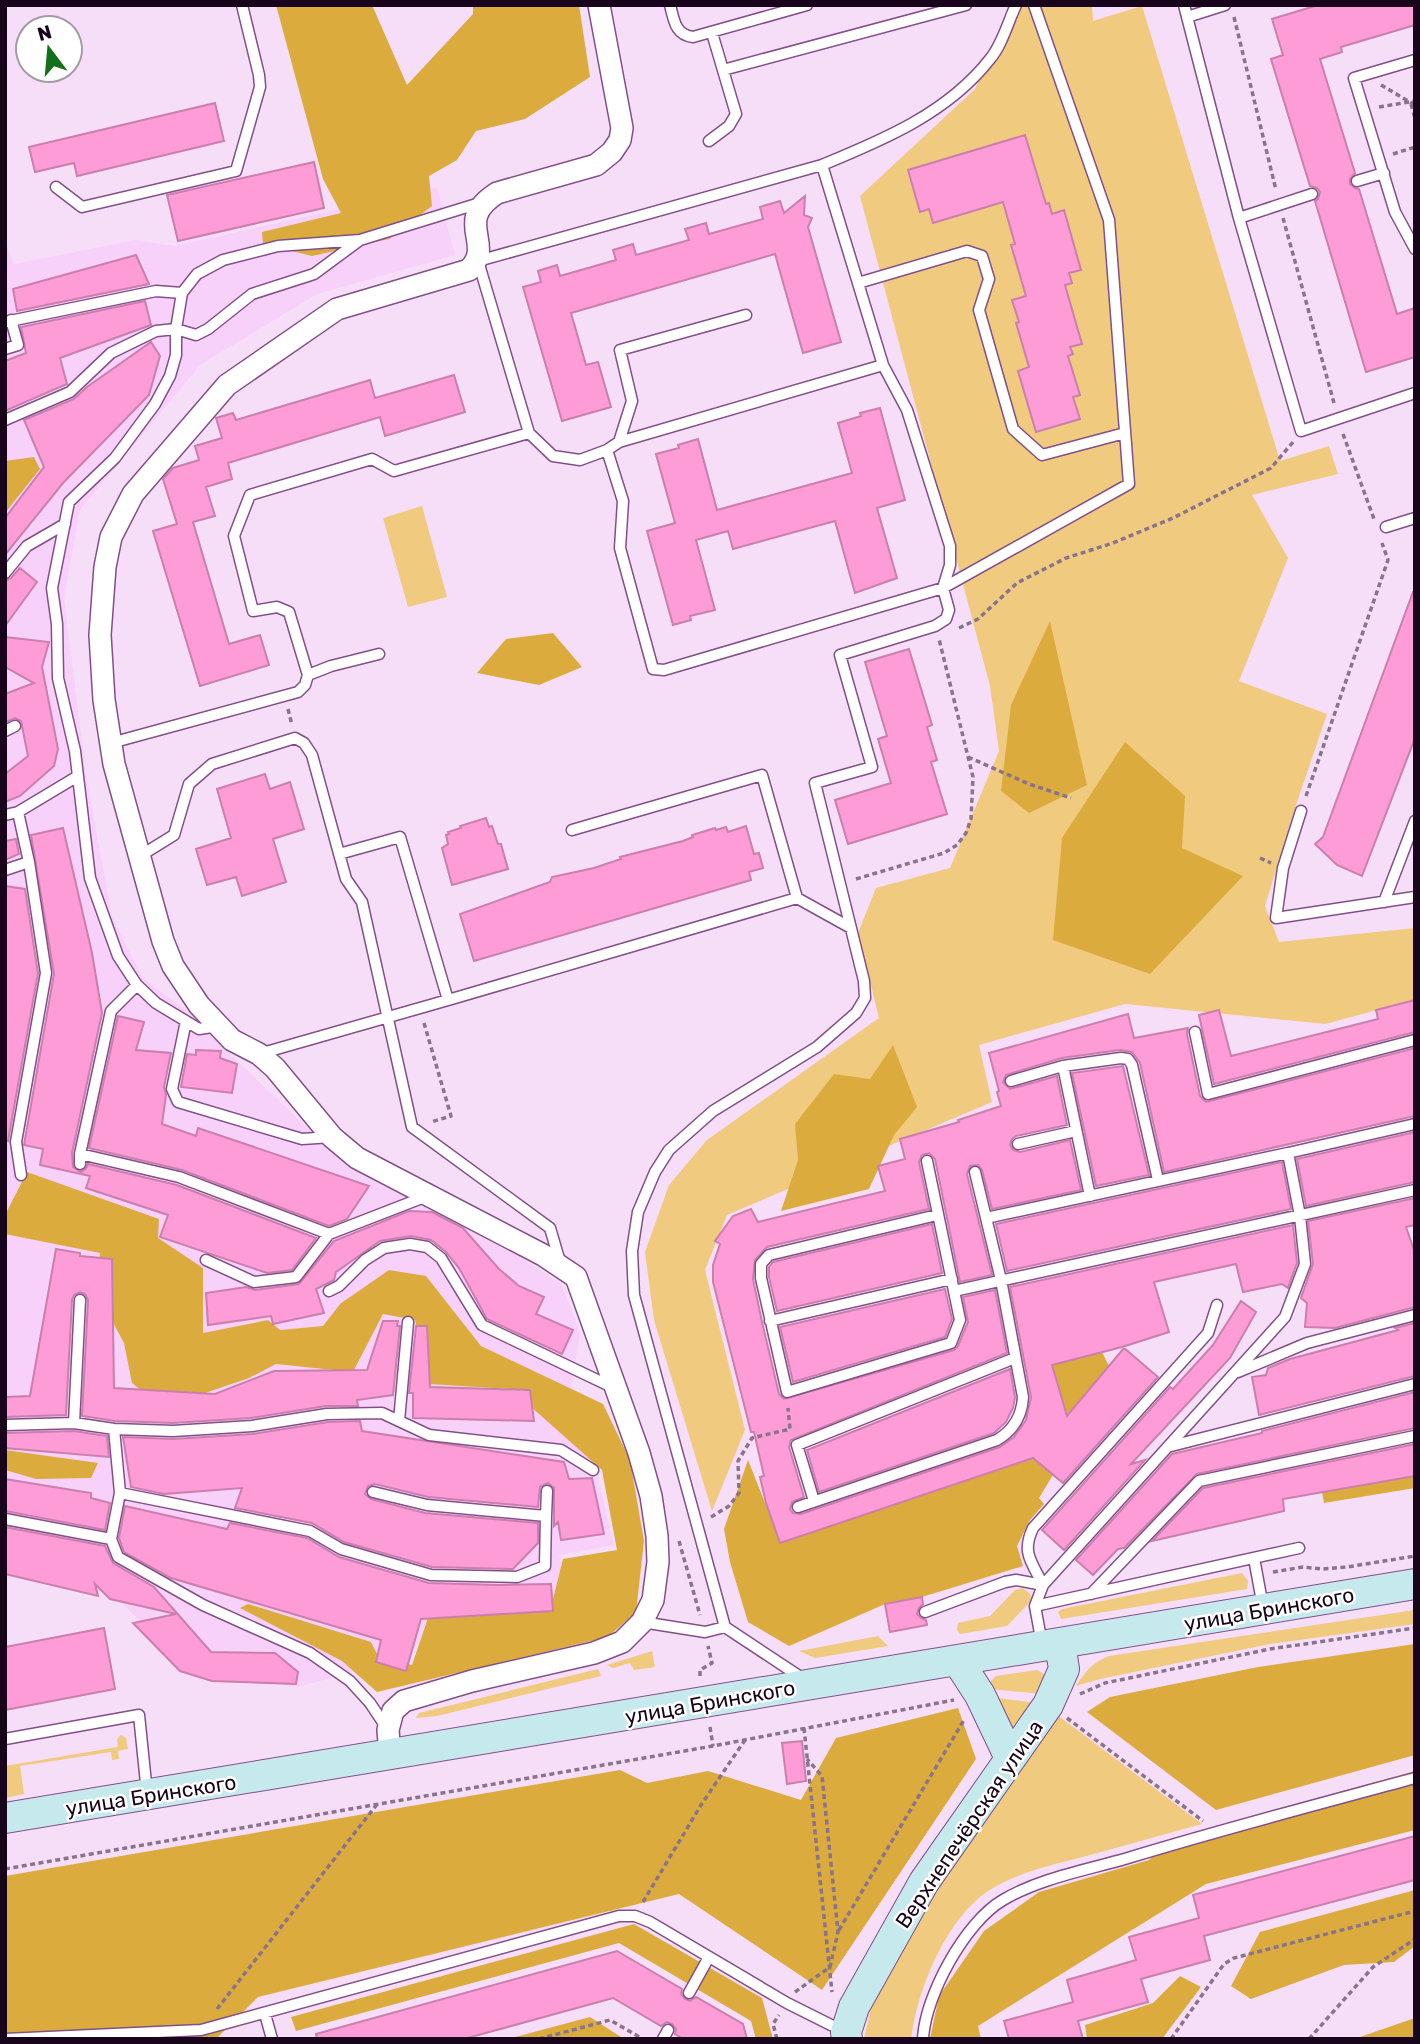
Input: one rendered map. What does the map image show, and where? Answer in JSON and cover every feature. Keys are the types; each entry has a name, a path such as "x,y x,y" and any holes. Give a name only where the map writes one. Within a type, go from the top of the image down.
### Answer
{"main road":[{"name":"улица Бринского","path":"5,1818 148,1795 389,1743 812,1685 1415,1584"},
{"name":"Верхнепечёрская улица","path":"843,2033 854,2007 924,1882 1048,1705 1064,1669 1052,1645"},
{"path":"958,1661 981,1695 1010,1758"}],"street":[{"path":"389,1743 393,1711 404,1701 472,1681 594,1654 622,1642 642,1622 653,1600 657,1536 651,1496 576,1277 543,1255 356,1158 332,1137 275,1069 258,1054 233,1040 219,1026 199,1005 173,966 163,941 114,764 104,700 100,635 105,567 111,537 132,494 227,386 337,309 469,270 478,261 476,215 483,202 497,193 596,165 612,152 620,140 622,128 599,5"}],"lane":[{"path":"56,187 82,207 236,171 260,88 242,5"},
{"path":"670,5 677,29 685,36 712,33 807,5"},
{"path":"723,70 967,5"},
{"path":"883,365 619,442 607,450 580,460 554,456 529,433 478,261 822,165 869,146 910,126 957,94 992,58 1016,5"},
{"path":"607,450 623,501 620,548 653,669 664,670 943,588 1129,484 1109,220 1034,5"},
{"path":"1225,5 1186,11 1239,218 1301,431 1415,393"},
{"path":"709,141 729,126 736,114 712,33"},
{"path":"1415,61 1354,78 1395,212 1415,249"},
{"path":"812,1685 725,1627 634,1294 632,1251 638,1212 655,1172 668,1150 713,1111 817,1047 856,1013 865,998 864,981 815,783 872,767 840,655 935,626 946,619 948,610 943,588 950,565 950,547 907,410 883,365 822,165"},
{"path":"1357,181 1384,173"},
{"path":"1239,218 1312,194"},
{"path":"219,1026 200,1029 156,1003 137,985 118,956 90,878 75,751 58,678 57,624 52,588 69,502 115,457 155,404 170,376 176,355 176,329 182,293 197,274 223,260 278,246 360,240 483,202"},
{"path":"5,420 69,392 111,353 156,331 176,329 196,335 208,330 252,294 314,274 360,240"},
{"path":"858,284 967,251 982,256 989,279 979,310 1013,429 1042,455 1125,433"},
{"path":"5,349 18,345 8,321 156,291 182,293"},
{"path":"619,442 632,401 620,350 746,315"},
{"path":"111,743 285,696 298,692 305,685 308,675 289,612 277,607 253,611 234,536 250,495 372,459 394,471 529,433"},
{"path":"1383,531 1415,518"},
{"path":"5,573 27,546 65,524"},
{"path":"308,675 331,666 379,654"},
{"path":"140,856 174,835 189,784 212,764 295,737 304,743 312,754 346,879 362,902 412,1127 550,1228 561,1267"},
{"path":"572,831 762,775 797,898 851,928"},
{"path":"5,815 18,812 78,776"},
{"path":"1301,811 1283,868 1276,918 1415,897"},
{"path":"18,812 29,862 46,973 16,1142 21,1175"},
{"path":"1384,902 1415,821"},
{"path":"339,854 400,837 448,1000"},
{"path":"5,870 29,862"},
{"path":"258,1054 797,898"},
{"path":"137,985 111,1011 80,1159 179,1177 329,1234"},
{"path":"186,1021 172,1089 178,1102 302,1139 332,1137"},
{"path":"1195,1032 1208,1094 1415,1040"},
{"path":"1012,1081 1063,1066 1128,1059 1132,1065 1158,1180"},
{"path":"1063,1066 1090,1196"},
{"path":"986,1218 1415,1124"},
{"path":"1018,1144 1076,1131"},
{"path":"1052,1645 1035,1606 1043,1585 1171,1446 1284,1317 1305,1264 1300,1216 1288,1153"},
{"path":"926,1161 960,1320 951,1343 787,1392 761,1278 761,1264 769,1255 937,1215"},
{"path":"798,1507 998,1440 1009,1433 1023,1412 1023,1397 1001,1280 975,1172"},
{"path":"770,1321 953,1285 1001,1280 1415,1190"},
{"path":"206,1260 254,1282 296,1276 329,1234 430,1195"},
{"path":"329,1291 339,1286 365,1260 384,1248 410,1244 427,1247 441,1258 482,1325 616,1389"},
{"path":"74,1423 80,1300"},
{"path":"1043,1585 1026,1543 1033,1528 1208,1333 1217,1304"},
{"path":"1236,1373 1307,1343 1415,1315"},
{"path":"399,1421 408,1322"},
{"path":"814,1501 797,1445 1015,1358"},
{"path":"1171,1446 1415,1384"},
{"path":"5,1425 74,1423 114,1429 173,1431 327,1414 382,1413 429,1435 561,1450 593,1471"},
{"path":"114,1429 120,1493 111,1539 118,1558 203,1605 310,1653 350,1681 370,1703 389,1743"},
{"path":"1091,1594 1199,1481 1415,1436"},
{"path":"120,1493 310,1531 341,1549 432,1575 517,1577 545,1566 547,1490"},
{"path":"373,1492 427,1505 546,1516"},
{"path":"5,1518 111,1539"},
{"path":"1035,1606 1299,1548"},
{"path":"1254,1558 1263,1610"},
{"path":"925,1612 1005,1582 1016,1580 1043,1585"},
{"path":"642,1622 705,1632 725,1627"},
{"path":"5,1739 139,1715 148,1795"},
{"path":"923,2039 932,1994 945,1970 972,1928 1001,1901 1034,1886 1415,1778"},
{"path":"5,2039 199,2035 265,2014 619,1916 635,1916 650,1922 843,2033"},
{"path":"689,1993 709,1956"},
{"path":"265,2014 272,2039"}],"path":[{"path":"1231,5 1280,205 1338,420 1375,522"},
{"path":"1365,75 1413,103"},
{"path":"1364,110 1413,103"},
{"path":"1413,103 1415,117"},
{"path":"1379,158 1415,147"},
{"path":"958,629 978,619 1017,583 1066,558 1113,543 1173,518 1271,468 1301,431"},
{"path":"1301,811 1388,560 1383,531"},
{"path":"840,884 944,853 957,845 966,833 971,819 973,777 939,639 948,634"},
{"path":"285,696 295,737"},
{"path":"968,757 1029,784 1071,798"},
{"path":"412,1127 451,1116 420,1008"},
{"path":"697,1524 729,1506 739,1493 738,1461 752,1438 790,1429 787,1392"},
{"path":"1257,1574 1303,1567 1347,1567 1415,1556"},
{"path":"1076,1697 1105,1683 1270,1649 1415,1628"},
{"path":"700,1671 701,1677"},
{"path":"5,1868 713,1746 961,1699"},
{"path":"777,2039 773,2024 797,1989 830,1967 838,1931 971,1709"},
{"path":"1062,1715 1217,1832"},
{"path":"709,1723 713,1746"},
{"path":"804,1728 830,1967 843,2033"},
{"path":"635,1916 701,1805 745,1740"},
{"path":"807,1759 822,1776 838,1931"},
{"path":"199,2035 378,1802"},
{"path":"1171,2039 1224,1964 1234,1958 1415,1911"},
{"path":"1309,2039 1373,1967 1415,1940"},
{"path":"539,2039 610,2020 643,2039"}],"shaded area":[{"path":"276,5 372,5 407,85 473,14 473,5 579,5 590,77 525,119 476,131 457,160 429,176 432,206 389,239 312,256 263,244 262,232 341,213 323,179"},
{"path":"1012,5 1092,5 1093,21 1142,6 1280,461 1329,446 1338,474 1252,495 1288,558 1239,681 1327,714 1265,906 1279,942 1415,928 1415,1000 1325,1024 1125,1004 979,1045 992,1102 727,1215 705,1270 745,1430 712,1511 654,1320 645,1252 669,1185 707,1140 879,1018 858,933 876,888 950,868 999,751 990,686 860,196 975,89"},
{"path":"437,187 455,255 317,294 200,365 80,510 64,597 86,775 112,917 142,977 193,1016 330,1149 470,1223 562,1285 580,1333 567,1414 586,1428 614,1545 559,1555 574,1605 426,1625 411,1656 298,1687 204,1674 176,1655 112,1594 5,1572 5,240 14,264 135,240 175,246"},
{"path":"34,457 40,469 5,513 5,461"},
{"path":"422,506 447,597 408,607 383,518"},
{"path":"1050,621 1087,785 1029,813 1001,791 1011,705"},
{"path":"553,633 582,667 539,685 477,673 506,639"},
{"path":"1125,742 1185,796 1182,848 1243,876 1150,974 1053,940 1062,838"},
{"path":"893,1045 917,1107 894,1135 869,1189 781,1211 798,1160 795,1124 834,1074 870,1079"},
{"path":"27,1172 159,1219 158,1238 203,1268 203,1333 268,1320 280,1330 323,1326 340,1304 389,1270 426,1276 481,1346 603,1404 630,1460 644,1541 636,1612 608,1637 377,1692 342,1661 240,1608 248,1604 371,1642 378,1656 412,1665 429,1615 553,1599 563,1559 617,1550 602,1470 511,1389 428,1384 415,1320 383,1314 353,1372 276,1364 249,1378 202,1394 147,1395 132,1383 124,1343 95,1289 100,1253 5,1234 5,1215"},
{"path":"1102,1352 1109,1366 1075,1406 1059,1465 1039,1498 1044,1504 1030,1520 1017,1546 1023,1566 922,1597 885,1604 789,1646 748,1622 730,1562 724,1529 748,1460 781,1543 1028,1460 1043,1443 1062,1399 1052,1365"},
{"path":"5,1450 98,1463 91,1478 36,1479 5,1470"},
{"path":"1415,1476 1415,1488 1324,1503 1322,1492"},
{"path":"1242,1573 1248,1581 1247,1589 1061,1619 1058,1612 1062,1609"},
{"path":"1023,1588 1031,1595 1030,1602 1007,1626 960,1634 957,1630 958,1623 990,1616 1015,1590"},
{"path":"1415,1610 1415,1624 1270,1644 1076,1686 1090,1668 1109,1656"},
{"path":"878,1636 888,1646 815,1658 799,1651"},
{"path":"1415,1644 1415,1755 1216,1810 1087,1712 1110,1697 1258,1667"},
{"path":"652,1651 655,1667 634,1670 630,1663 613,1668 607,1665"},
{"path":"598,1669 601,1676 437,1716 416,1718 419,1713"},
{"path":"1037,1670 1044,1674 1047,1683 1042,1694 990,1689 990,1682 996,1676"},
{"path":"992,1697 1035,1703 1011,1732"},
{"path":"958,1708 976,1759 822,1990 679,1894 258,1997 216,2039 5,2039 5,1876 620,1770 647,1783 708,1771 801,1800 836,1738"},
{"path":"1056,1714 1202,1824 1034,1870 988,1891 959,1919 936,1957 920,1999 911,2039 864,2039 873,1999 934,1889"},
{"path":"121,1735 126,1738 128,1749 118,1751 119,1759 112,1760 111,1752 20,1766 24,1794 5,1798 5,1766 118,1747 117,1739"},
{"path":"1415,1771 1415,1830 1206,1884 978,2026 981,2039 930,2039 939,1996 984,1931 1039,1892 1149,1860 1170,1839"},
{"path":"1415,1890 1415,1946 1394,1962 1344,1965 1251,1999 1231,1986 1260,1932"},
{"path":"634,1924 762,1998 773,2039 756,2039 751,2021 619,1943 296,2031 291,2017"},
{"path":"1180,1976 1201,1987 1162,2039 1087,2039 1085,2025 1153,2003"},
{"path":"590,2017 624,2039 508,2039"},
{"path":"1415,2018 1415,2039 1354,2039"}],"building":[{"path":"1318,5 1415,5 1415,25 1341,47 1342,52 1320,59 1355,173 1350,184 1359,189 1397,314 1415,308 1415,357 1366,372 1315,201 1320,192 1310,186 1271,59 1283,55 1272,19"},
{"path":"215,103 224,141 77,176 74,163 35,172 29,147"},
{"path":"1025,135 1046,204 1049,203 1052,214 1064,210 1081,270 1069,273 1072,283 1065,285 1082,344 1070,347 1073,354 1068,356 1080,395 1073,397 1080,419 1036,432 1018,371 1029,367 1012,300 1026,296 1011,245 1015,244 1003,202 933,223 929,209 920,212 908,170"},
{"path":"314,162 324,208 178,241 167,195"},
{"path":"805,196 804,215 812,218 808,227 841,342 803,353 775,254 571,313 586,365 598,362 611,407 562,421 523,287 541,282 538,271 557,265 560,276 616,260 613,250 633,244 636,255 689,240 685,229 706,223 709,234 763,219 760,207 780,201 784,213"},
{"path":"136,255 149,284 17,311 13,289"},
{"path":"145,301 151,325 60,358 67,384 5,411 5,361 26,353 21,327"},
{"path":"151,342 160,356 149,395 63,483 5,555 5,518 44,467 24,420 74,399"},
{"path":"454,375 465,412 385,436 380,417 228,463 232,479 206,487 215,516 193,522 229,644 260,635 269,665 200,686 153,531 177,524 163,479 173,468 199,460 195,446 222,438 216,418 233,413 236,420 370,380 375,398"},
{"path":"880,408 905,500 877,508 897,578 855,593 835,521 733,549 728,531 696,540 715,610 690,616 691,620 673,625 647,531 675,523 656,454 698,439 717,510 852,473 838,423"},
{"path":"20,568 37,582 5,626 5,581"},
{"path":"1413,592 1415,738 1362,876 1337,865 1315,844 1323,837"},
{"path":"5,637 49,642 42,667 58,749 54,766 20,796 5,802 5,774 28,756 21,721 15,718 6,722 5,694 34,683 5,667"},
{"path":"909,649 932,725 927,727 937,760 931,762 947,814 848,844 835,800 891,783 878,739 887,736 865,662"},
{"path":"265,774 270,789 290,782 304,829 273,839 286,882 242,896 236,877 207,885 196,849 231,838 217,789"},
{"path":"486,818 498,844 501,844 508,869 452,885 442,848 448,844 446,835 461,828 460,826"},
{"path":"746,826 754,854 759,853 763,868 749,872 751,880 474,961 460,914 550,882 552,877 594,868 621,859 620,857 683,841 693,837 692,835 715,828 726,827 728,832"},
{"path":"63,828 92,953 102,1013 72,1153 73,1167 81,1172 88,1164 177,1185 316,1238 292,1270 267,1273 160,1237 168,1215 86,1188 90,1176 40,1165 43,1149 24,1145 54,974 31,835"},
{"path":"16,839 19,854 5,860 5,841"},
{"path":"5,886 25,889 38,973 8,1141 5,1140"},
{"path":"1415,1000 1415,1032 1214,1084 1199,1015 1219,1010 1231,1056 1378,1019 1376,1010"},
{"path":"1128,1014 1134,1038 1188,1028 1200,1096 1206,1102 1415,1048 1415,1116 1164,1172 1140,1063 1132,1052 1120,1050 1062,1058 1006,1075 1003,1082 1010,1089 1057,1076 1067,1125 1016,1136 1010,1145 1013,1150 1020,1152 1070,1140 1081,1190 992,1209 982,1170 978,1165 970,1166 967,1174 992,1275 960,1282 935,1159 929,1153 922,1155 919,1162 929,1209 767,1247 755,1260 753,1279 779,1394 784,1399 954,1350 968,1322 963,1297 995,1290 1007,1353 791,1440 789,1447 804,1497 792,1502 790,1509 793,1513 801,1514 1000,1447 1014,1437 1026,1420 1031,1397 1010,1287 1293,1225 1297,1263 1288,1288 1282,1284 1243,1292 1236,1264 1154,1282 1169,1332 1052,1365 1067,1416 1124,1348 1158,1377 1063,1483 1033,1458 780,1543 766,1503 760,1477 764,1476 754,1432 751,1432 713,1282 713,1265 720,1244 715,1241 733,1216 751,1209 758,1222 885,1191 878,1166 905,1159 900,1139 959,1122 958,1120 1001,1106 989,1053"},
{"path":"118,1016 144,1022 136,1050 171,1053 164,1087 166,1095 162,1124 196,1136 198,1128 369,1186 347,1219 329,1226 182,1170 89,1148"},
{"path":"196,1050 221,1051 220,1058 237,1064 232,1093 181,1087 187,1054 196,1055"},
{"path":"1123,1066 1149,1175 1096,1186 1072,1073"},
{"path":"1415,1132 1415,1182 1306,1206 1297,1159"},
{"path":"1282,1162 1291,1209 1007,1271 996,1224"},
{"path":"1415,1198 1415,1225 1406,1227 1415,1253 1415,1307 1335,1328 1305,1327 1307,1303 1301,1298 1313,1264 1308,1221"},
{"path":"409,1211 432,1212 463,1228 499,1269 519,1286 544,1297 536,1314 573,1330 562,1354 487,1319 459,1268 446,1252 431,1240 411,1236 380,1241 336,1272 334,1280 316,1289 324,1313 273,1324 271,1316 208,1325 206,1293 246,1287 255,1290 299,1284 334,1241"},
{"path":"932,1224 942,1273 777,1311 769,1277 769,1267 773,1262"},
{"path":"56,1249 80,1253 80,1256 112,1259 114,1388 215,1394 274,1371 367,1370 383,1321 398,1321 397,1326 400,1326 393,1395 357,1400 358,1406 326,1406 251,1418 173,1423 115,1421 82,1416 88,1300 85,1294 80,1292 74,1295 72,1300 66,1415 5,1417 5,1397 30,1396"},
{"path":"945,1289 952,1319 945,1337 793,1382 780,1327"},
{"path":"1241,1301 1256,1312 1230,1358 1131,1464 1145,1460 1064,1550 1042,1530 1170,1387 1173,1389 1213,1345"},
{"path":"1415,1323 1415,1376 1259,1415 1252,1377 1266,1375 1268,1368 1290,1359"},
{"path":"416,1326 427,1326 430,1387 530,1390 534,1421 413,1418 413,1393 409,1393"},
{"path":"1010,1369 1015,1397 1013,1408 1006,1422 994,1433 819,1492 807,1450"},
{"path":"1415,1392 1415,1428 1197,1474 1124,1548 1118,1549 1093,1575 1076,1560 1172,1454"},
{"path":"360,1421 362,1431 564,1462 569,1479 592,1478 604,1534 561,1540 558,1522 554,1526 554,1488 548,1483 540,1487 538,1507 428,1497 375,1484 368,1486 365,1494 371,1499 425,1513 538,1523 538,1543 513,1569 432,1567 344,1542 312,1523 235,1508 242,1488 164,1494 131,1487 123,1437 173,1439 252,1434 328,1422"},
{"path":"74,1431 107,1436 109,1457 5,1448 5,1433"},
{"path":"1415,1444 1415,1476 1283,1499 1284,1511 1152,1541 1203,1488"},
{"path":"5,1479 91,1493 91,1498 110,1503 105,1530 5,1511"},
{"path":"125,1506 227,1529 230,1523 307,1538 339,1557 429,1583 551,1584 553,1611 421,1619 406,1671 376,1662 381,1640 171,1578 124,1552 119,1538"},
{"path":"5,1527 105,1546 113,1563 154,1587 211,1652 275,1653 298,1672 296,1684 212,1681 180,1671 133,1623 176,1614 110,1599 95,1584 98,1596 5,1574"},
{"path":"922,1597 923,1604 917,1614 926,1620 927,1625 890,1632 885,1604"},
{"path":"104,1628 115,1689 5,1710 5,1647"},
{"path":"802,1741 806,1781 787,1784 782,1743"},
{"path":"1415,1836 1415,1880 1204,1936 1210,1960 1141,1979 1148,2002 1078,2021 1083,2039 1009,2039 1004,2021 1073,2002 1067,1980 1136,1960 1129,1937 1199,1918 1193,1895"},
{"path":"617,1951 682,1989 681,1994 685,1999 690,2001 696,1997 743,2024 747,2039 683,2039 675,2034 676,2029 672,2024 667,2022 661,2026 613,1998 464,2039 317,2039 316,2034"}]}
